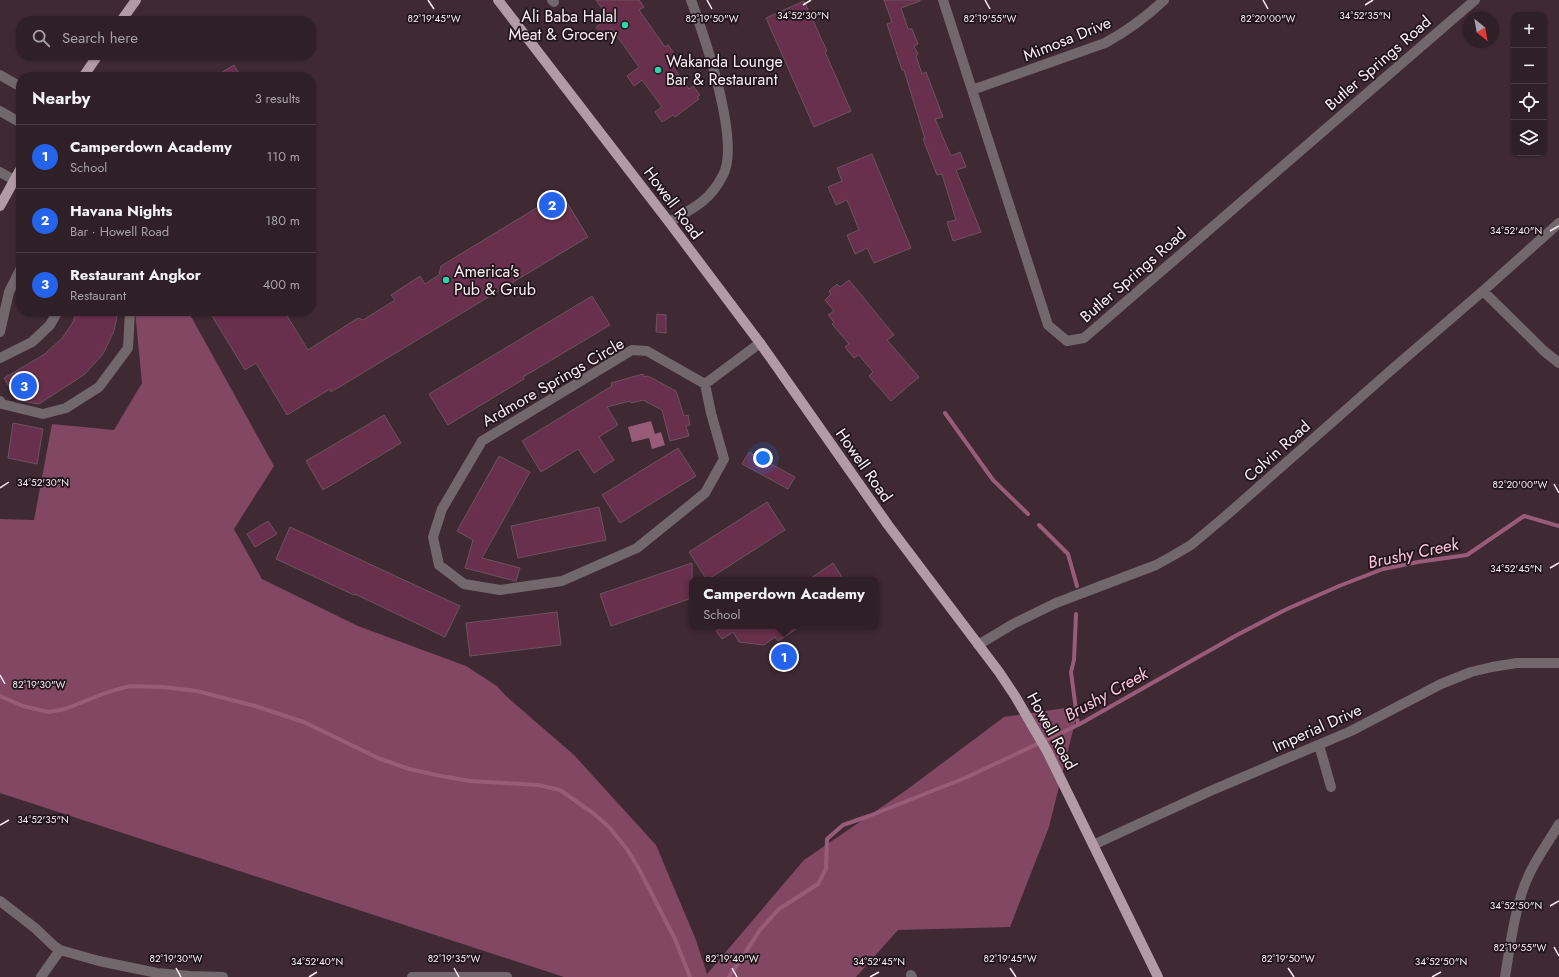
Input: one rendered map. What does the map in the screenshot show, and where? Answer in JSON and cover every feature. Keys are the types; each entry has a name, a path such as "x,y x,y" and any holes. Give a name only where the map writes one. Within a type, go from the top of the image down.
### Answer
{"main road":[{"path":"125,16 136,0"},
{"name":"Howell Road","path":"503,2 760,343 888,525 999,672 1058,771 1158,977"},
{"path":"86,72 95,60"},
{"path":"0,206 16,177"}],"street":[{"path":"669,222 702,204 716,188 727,165 726,128 718,84 705,38 691,0"},
{"name":"Butler Springs Road","path":"943,0 1048,324 1067,341 1084,338 1475,0"},
{"name":"Mimosa Drive","path":"972,90 1105,43 1145,17 1164,0"},
{"path":"0,75 16,84"},
{"path":"0,111 16,120"},
{"path":"0,172 14,180"},
{"name":"Colvin Road","path":"978,645 1013,624 1056,603 1156,565 1191,544 1234,509 1559,223"},
{"path":"0,332 9,292 16,278"},
{"path":"1483,291 1544,352 1559,363"},
{"path":"0,358 32,342 50,325 55,316"},
{"path":"0,401 2,404 43,414 66,408 100,388 128,348 130,316"},
{"path":"705,384 760,343"},
{"name":"Ardmore Springs Circle","path":"632,350 647,351 705,384 711,413 724,459 705,493 637,548 562,581 500,590 464,584 439,565 433,537 442,509 482,441 632,350"},
{"name":"Imperial Drive","path":"1093,845 1208,792 1351,731 1441,684 1471,672 1517,663 1559,662"},
{"path":"1319,745 1331,787"},
{"path":"1505,977 1514,926 1527,878 1536,860 1559,824"},
{"path":"0,901 35,928 60,950 99,961 143,970 190,976 223,977"},
{"path":"41,977 60,950"},
{"path":"412,977 507,977"}],"shaded area":[{"path":"135,316 191,316 274,466 234,529 262,579 358,626 466,666 497,686 506,696 574,755 656,845 696,940 707,974 804,860 905,791 1004,717 1079,706 1049,827 1010,927 898,930 856,977 564,977 0,793 0,519 34,520 52,424 114,430 142,383"},
{"path":"651,421 655,434 661,432 665,445 652,449 649,438 632,442 628,427"}],"building":[{"path":"596,0 639,0 644,7 639,10 665,47 668,45 676,56 669,61 689,89 693,86 700,95 697,97 699,99 675,117 673,115 662,122 655,112 662,107 642,80 634,86 627,76 639,67 612,29 603,36 596,27 609,18"},
{"path":"884,0 920,0 901,8 908,29 912,29 918,44 914,46 918,54 916,56 922,74 926,72 943,117 935,119 951,156 960,152 966,167 956,170 981,232 953,241 947,222 956,220 942,174 937,175 923,139 925,139 904,70 902,70 887,24 892,22"},
{"path":"804,1 827,51 825,52 851,111 814,127 766,18"},
{"path":"234,65 238,72 222,72"},
{"path":"872,154 911,248 874,263 867,248 855,254 847,235 859,230 847,200 836,205 828,187 842,181 837,168"},
{"path":"561,193 588,237 331,392 330,389 287,415 256,363 245,370 212,316 287,316 308,350 358,318 363,320 395,300 391,295 420,276 425,284 439,275 441,266"},
{"path":"849,280 894,335 887,340 919,377 891,401 869,376 873,372 859,355 854,358 845,347 849,344 832,324 834,322 828,315 834,311 825,300 831,294 829,291 837,284 840,287"},
{"path":"592,296 610,325 523,377 524,379 448,425 429,394"},
{"path":"657,314 666,315 666,333 656,332"},
{"path":"75,316 117,316 114,331 103,354 85,374 39,404 17,400 4,378 45,354 63,337"},
{"path":"643,374 644,377 648,376 676,391 684,416 688,415 690,425 686,426 689,436 670,441 662,410 643,400 631,403 630,401 607,407 618,425 599,437 614,460 594,473 578,449 541,472 522,441 612,386 611,383"},
{"path":"384,415 401,443 323,490 306,461"},
{"path":"13,423 43,429 37,464 8,458"},
{"path":"678,448 696,476 620,523 602,495"},
{"path":"749,452 795,477 788,489 742,464"},
{"path":"499,456 530,472 482,558 520,568 516,581 465,568 473,540 457,531"},
{"path":"767,502 785,530 712,577 705,577 689,552"},
{"path":"599,507 606,540 518,558 511,526"},
{"path":"268,521 277,534 255,547 247,534"},
{"path":"290,527 460,606 445,637 355,594 354,595 276,559"},
{"path":"692,563 692,577 689,577 689,599 611,626 600,594"},
{"path":"833,563 842,577 812,577"},
{"path":"557,612 561,645 470,656 466,623"},
{"path":"719,629 796,629 778,641 775,637 764,645 739,642 733,632 722,639 716,631"}],"waterway":[{"path":"945,413 993,480 1028,514"},
{"name":"Brushy Creek","path":"729,977 760,930 779,909 818,884 826,869 827,839 843,825 965,778 1078,725 1237,635 1287,609 1339,586 1383,569 1467,555 1524,516 1559,526"},
{"path":"1039,525 1068,554 1077,586"},
{"path":"1076,614 1074,660 1071,672 1078,725"},
{"path":"0,696 23,706 48,712 65,709 108,692 130,686 163,687 197,691 255,706 304,722 378,758 409,769 470,781 538,785 560,790 593,813 609,827 627,849 675,939 690,977"}],"place":[{"name":"Ali Baba Halal Meat & Grocery","path":"625,25"},
{"name":"Wakanda Lounge Bar & Restaurant","path":"658,70"},
{"name":"Havana Nights","path":"552,205"},
{"name":"America's Pub & Grub","path":"446,280"},
{"name":"Restaurant Angkor","path":"24,386"},
{"name":"Camperdown Academy","path":"784,657"}]}
